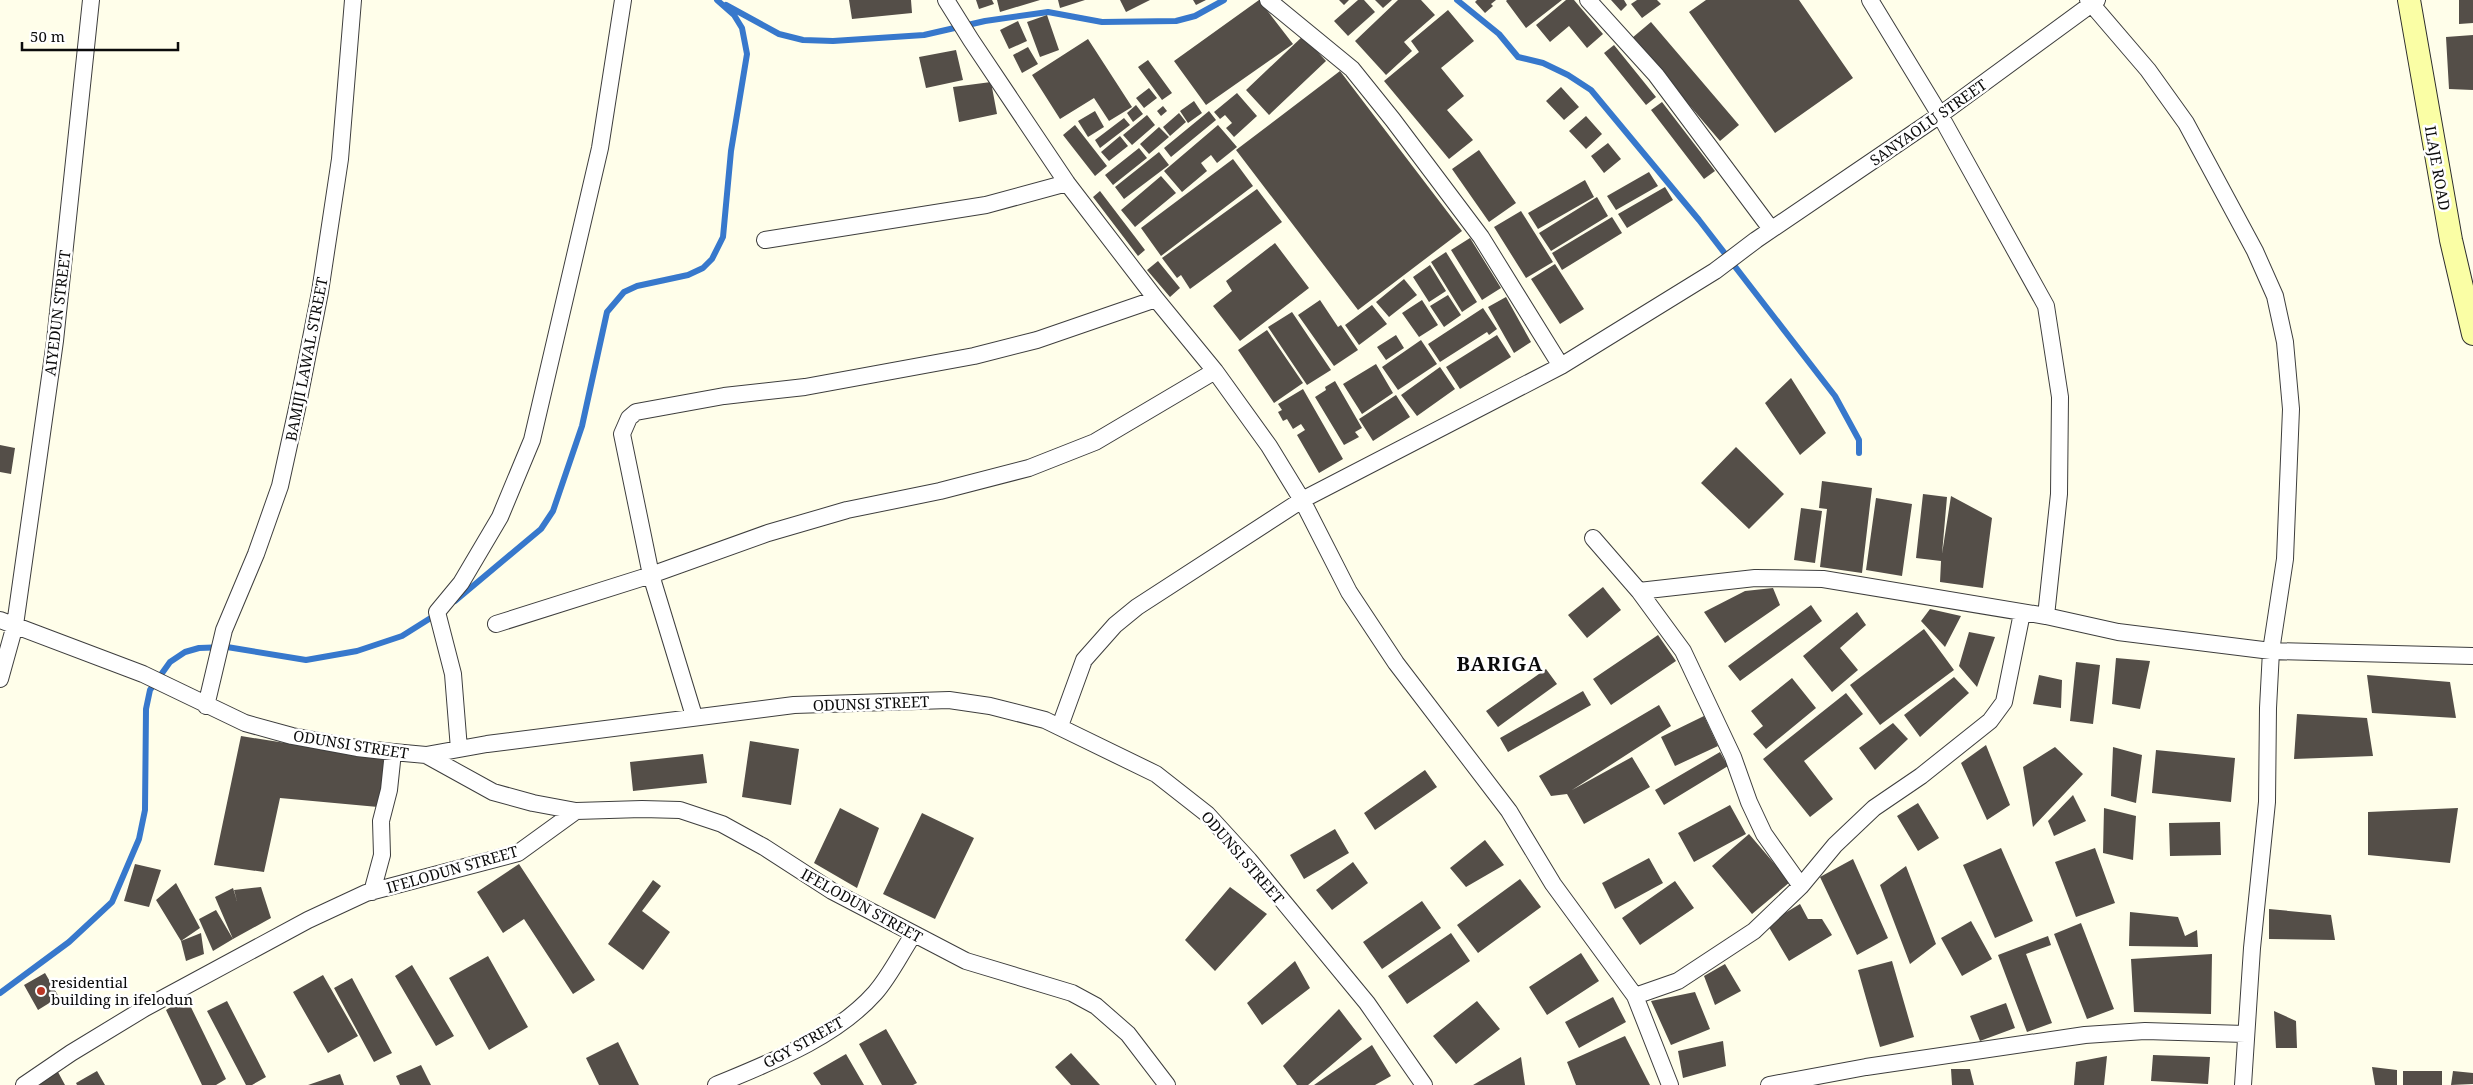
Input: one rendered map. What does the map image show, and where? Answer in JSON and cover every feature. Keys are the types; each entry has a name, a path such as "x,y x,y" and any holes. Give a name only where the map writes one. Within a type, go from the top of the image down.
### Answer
{"street":[{"name":"AIYEDUN STREET","path":"0,679 55,341 91,0"},
{"name":"BAMIJI LAWAL STREET","path":"206,706 224,630 256,554 280,486 298,404 320,292 340,159 353,0"},
{"path":"459,749 453,674 442,640 437,612 461,583 500,517 532,440 600,148 623,0"},
{"path":"1268,0 1352,69 1393,120 1481,237 1561,366"},
{"path":"1588,0 1656,75 1771,229"},
{"path":"1870,0 1940,115 2046,306 2060,397 2059,494 2046,616"},
{"name":"ILAJE ROAD","path":"2409,0 2451,240 2473,334"},
{"path":"2092,2 2148,70 2186,123 2255,251 2275,296 2285,342 2292,409 2285,559 2271,650 2267,802 2252,948 2243,1085"},
{"name":"SANYAOLU STREET","path":"1060,726 1084,660 1115,624 1137,607 1302,500 1561,366 1715,271 1771,229 1940,115 2092,2"},
{"path":"948,4 1066,183 1156,299 1215,371 1269,446 1302,500 1349,592 1396,663 1509,811 1553,884 1635,996 1670,1085"},
{"path":"766,240 986,205 1066,183"},
{"path":"694,716 651,575 622,434 628,418 636,412 724,396 805,387 974,356 1037,340 1156,299"},
{"path":"496,624 651,575 768,533 847,510 940,491 1029,468 1095,442 1215,371"},
{"path":"1593,538 1639,591 1683,651 1717,720 1749,802 1764,834 1801,886"},
{"path":"1639,591 1755,578 1823,579 1918,593 2022,614 2046,616 2118,632 2271,650 2473,656"},
{"path":"1635,996 1678,981 1754,931 1801,886 1835,845 1874,808 1921,776 1990,721 2004,702 2022,614"},
{"name":"ODUNSI STREET","path":"8,623 143,674 206,706 245,723 292,736 357,748 393,752 426,755 694,716 794,705 948,700 990,706 1060,726 1156,774 1207,814 1249,860 1367,1003 1424,1085"},
{"path":"372,892 382,855 381,821 389,790 393,752"},
{"path":"426,755 493,792 533,803 576,811"},
{"name":"IFELODUN STREET","path":"24,1085 144,1008 308,920 372,892 518,853 576,811 680,810 722,824 764,847 832,891 966,961 1072,994 1096,1006 1128,1034 1167,1085"},
{"name":"GGY STREET","path":"716,1085 767,1064 846,1019 875,992 913,935"},
{"path":"1769,1085 1866,1067 2086,1035 2145,1031 2245,1034"}],"building":[{"path":"849,0 911,0 912,13 852,19"},
{"path":"976,0 992,0 994,4 979,9"},
{"path":"997,0 1040,0 1000,12"},
{"path":"1058,0 1085,0 1060,8"},
{"path":"1120,0 1150,0 1126,12"},
{"path":"1193,0 1206,0 1196,5"},
{"path":"1259,0 1293,44 1206,105 1174,61"},
{"path":"1339,0 1349,0 1344,5"},
{"path":"1358,0 1364,0 1375,12 1348,36 1334,21"},
{"path":"1375,0 1392,0 1383,8"},
{"path":"1398,0 1421,0 1435,15 1404,42 1412,51 1386,75 1355,41"},
{"path":"1477,0 1496,0 1491,4 1493,6 1485,13 1475,2"},
{"path":"1507,0 1562,0 1526,28"},
{"path":"1566,0 1574,0 1603,34 1587,48 1569,26 1550,42 1536,25"},
{"path":"1611,0 1624,0 1627,5 1621,11"},
{"path":"1637,0 1657,0 1661,4 1642,18 1631,4"},
{"path":"1706,0 1799,0 1853,78 1775,133 1689,12"},
{"path":"2459,0 2473,0 2473,23 2459,24"},
{"path":"1448,10 1474,41 1441,68 1464,96 1447,110 1473,140 1449,159 1384,81 1419,52 1411,41"},
{"path":"1047,15 1059,50 1040,57 1027,22"},
{"path":"1018,21 1027,41 1009,49 1000,30"},
{"path":"1651,22 1739,125 1720,141 1632,38"},
{"path":"2473,35 2473,90 2449,89 2446,37"},
{"path":"1303,36 1326,61 1269,115 1246,90"},
{"path":"1088,39 1132,107 1109,121 1094,98 1060,119 1032,75"},
{"path":"1614,45 1656,97 1646,105 1604,53"},
{"path":"1028,47 1038,64 1022,73 1013,55"},
{"path":"956,50 963,80 926,88 919,57"},
{"path":"1148,60 1172,93 1162,100 1138,67"},
{"path":"1340,71 1462,231 1358,310 1236,150"},
{"path":"991,82 997,114 959,122 953,87"},
{"path":"1561,87 1579,107 1564,120 1546,101"},
{"path":"1149,88 1157,98 1144,108 1136,98"},
{"path":"1237,93 1257,116 1234,137 1226,128 1232,123 1225,115 1220,119 1214,112"},
{"path":"1194,101 1202,113 1188,123 1180,111"},
{"path":"1662,102 1715,171 1704,179 1651,110"},
{"path":"1136,105 1143,114 1133,122 1127,113"},
{"path":"1163,106 1167,111 1161,116 1157,111"},
{"path":"1095,111 1104,127 1088,137 1078,121"},
{"path":"1209,111 1216,120 1171,157 1164,148"},
{"path":"1179,113 1186,122 1170,136 1163,127"},
{"path":"1147,115 1155,125 1132,145 1123,135"},
{"path":"1586,116 1602,134 1586,149 1569,131"},
{"path":"1124,118 1130,125 1100,148 1095,140"},
{"path":"1075,125 1107,166 1095,176 1063,135"},
{"path":"1218,125 1237,147 1217,163 1211,155 1201,163 1207,171 1182,192 1164,171"},
{"path":"1159,127 1169,137 1149,154 1140,144"},
{"path":"1120,136 1128,146 1109,161 1101,152"},
{"path":"1608,143 1621,159 1604,173 1591,156"},
{"path":"1139,148 1147,158 1113,185 1105,175"},
{"path":"1479,150 1516,203 1489,222 1452,169"},
{"path":"1159,152 1169,165 1124,199 1115,187"},
{"path":"1233,159 1253,186 1161,256 1141,228"},
{"path":"1649,172 1658,186 1616,210 1607,196"},
{"path":"1161,176 1176,193 1135,227 1121,210"},
{"path":"1585,180 1594,197 1538,229 1528,213"},
{"path":"1665,187 1673,200 1627,228 1618,214"},
{"path":"1257,189 1282,222 1190,289 1181,275 1177,278 1162,258"},
{"path":"1100,191 1145,250 1138,256 1093,197"},
{"path":"1597,197 1608,216 1551,251 1539,233"},
{"path":"1521,211 1553,262 1526,278 1494,227"},
{"path":"1612,217 1622,233 1562,270 1552,253"},
{"path":"1470,238 1501,288 1482,300 1451,250"},
{"path":"1275,243 1309,288 1240,341 1213,306 1232,291 1226,281"},
{"path":"1446,252 1477,302 1462,312 1431,262"},
{"path":"1158,261 1180,288 1170,297 1147,270"},
{"path":"1555,264 1584,309 1560,324 1531,279"},
{"path":"1430,265 1446,291 1429,302 1413,277"},
{"path":"1404,279 1417,295 1389,317 1376,302"},
{"path":"1448,295 1461,315 1444,327 1430,306"},
{"path":"1506,297 1531,342 1514,353 1488,307"},
{"path":"1320,300 1338,327 1341,325 1358,350 1334,366 1298,315"},
{"path":"1422,300 1438,325 1419,337 1402,313"},
{"path":"1372,305 1387,324 1359,345 1345,325"},
{"path":"1483,308 1497,329 1489,335 1487,332 1440,362 1428,344"},
{"path":"1292,312 1331,370 1307,385 1268,327"},
{"path":"1267,330 1303,383 1274,403 1238,350"},
{"path":"1396,335 1404,348 1386,360 1377,347"},
{"path":"1497,335 1511,357 1460,389 1446,367"},
{"path":"1421,340 1437,364 1398,390 1382,367"},
{"path":"1376,364 1393,393 1362,414 1343,384"},
{"path":"1440,367 1455,389 1417,416 1401,395"},
{"path":"1791,378 1826,433 1800,455 1765,403"},
{"path":"1335,381 1362,428 1355,432 1359,437 1344,445 1315,397 1326,390 1325,387"},
{"path":"1303,389 1343,459 1319,473 1297,435 1305,430 1301,424 1293,429 1287,419 1283,421 1278,412 1282,410 1278,404"},
{"path":"1396,395 1410,417 1373,441 1359,419"},
{"path":"0,445 15,448 11,474 0,472"},
{"path":"1736,447 1784,494 1749,529 1701,483"},
{"path":"1822,481 1872,488 1862,573 1820,567 1827,509 1819,508"},
{"path":"1923,494 1947,497 1942,554 1951,496 1992,518 1983,588 1940,582 1941,561 1916,558"},
{"path":"1876,498 1912,504 1902,576 1866,570"},
{"path":"1801,508 1822,511 1815,563 1794,560"},
{"path":"1603,587 1621,610 1587,638 1568,615"},
{"path":"1773,588 1780,605 1725,643 1704,612 1745,591"},
{"path":"1811,605 1822,621 1740,681 1728,666"},
{"path":"1930,609 1961,616 1945,647 1921,621"},
{"path":"1857,612 1866,625 1840,648 1858,670 1832,692 1803,656"},
{"path":"1924,629 1954,670 1880,725 1850,685"},
{"path":"1969,632 1995,637 1977,687 1959,666"},
{"path":"1658,635 1676,661 1611,705 1593,679"},
{"path":"2116,658 2150,661 2140,709 2112,704"},
{"path":"2076,662 2100,665 2093,724 2070,721"},
{"path":"1546,669 1557,684 1498,727 1486,711"},
{"path":"2039,675 2062,680 2061,708 2033,704"},
{"path":"2367,675 2450,682 2456,718 2372,713"},
{"path":"1954,677 1969,693 1920,737 1904,715"},
{"path":"1792,678 1816,708 1766,749 1753,734 1763,726 1751,711"},
{"path":"1583,691 1591,705 1508,752 1500,738"},
{"path":"1846,693 1863,714 1804,761 1833,799 1810,817 1763,759"},
{"path":"1659,705 1671,726 1572,790 1632,757 1650,787 1584,824 1567,794 1551,796 1539,776"},
{"path":"2297,714 2367,718 2373,756 2294,759"},
{"path":"1704,716 1718,746 1675,766 1661,737"},
{"path":"1893,723 1908,739 1875,770 1859,748"},
{"path":"241,736 386,759 378,807 280,798 264,872 214,865"},
{"path":"750,741 799,749 791,805 742,797"},
{"path":"1986,745 2010,805 1987,820 1961,763"},
{"path":"2055,747 2083,774 2033,827 2023,767"},
{"path":"2113,747 2142,755 2136,803 2111,796"},
{"path":"2156,750 2235,758 2231,802 2152,793"},
{"path":"1720,752 1728,766 1664,805 1655,790"},
{"path":"703,754 707,783 633,791 630,762"},
{"path":"1425,770 1437,787 1375,830 1364,813"},
{"path":"2073,795 2086,821 2054,836 2048,821"},
{"path":"1918,803 1939,838 1918,851 1897,816"},
{"path":"1730,805 1746,834 1694,862 1678,833"},
{"path":"840,808 879,828 857,888 814,863"},
{"path":"2104,808 2136,816 2133,860 2103,853"},
{"path":"2458,808 2450,863 2368,855 2368,812"},
{"path":"922,813 974,838 935,919 883,894"},
{"path":"2220,822 2221,855 2170,856 2169,823"},
{"path":"1335,829 1349,853 1304,879 1290,855"},
{"path":"1749,834 1790,882 1752,914 1712,866"},
{"path":"1485,840 1504,865 1466,887 1450,868"},
{"path":"2001,848 2033,921 1995,938 1963,865"},
{"path":"2095,848 2115,903 2076,917 2055,862"},
{"path":"1649,858 1663,883 1615,909 1602,883"},
{"path":"1853,859 1888,938 1857,955 1820,877"},
{"path":"1353,862 1368,883 1332,910 1316,890"},
{"path":"135,864 161,870 149,907 124,901"},
{"path":"519,864 595,980 573,994 524,919 503,933 477,892"},
{"path":"1906,866 1936,944 1910,964 1880,885"},
{"path":"1520,879 1541,907 1478,953 1457,925"},
{"path":"653,880 661,886 642,911 670,932 643,970 608,944"},
{"path":"1675,881 1694,908 1640,945 1622,918"},
{"path":"176,883 200,928 181,941 156,900"},
{"path":"261,887 271,918 233,939 215,897 233,888 237,901 234,890"},
{"path":"1230,887 1267,914 1215,971 1185,940"},
{"path":"1422,901 1441,928 1382,969 1363,942"},
{"path":"1800,904 1808,919 1822,919 1832,935 1789,961 1767,924"},
{"path":"2269,909 2331,915 2335,940 2269,939"},
{"path":"216,910 233,939 213,951 199,919"},
{"path":"2130,912 2178,917 2185,936 2197,930 2198,947 2129,946"},
{"path":"1971,921 1992,959 1962,976 1941,938"},
{"path":"2081,923 2114,1009 2087,1019 2054,934"},
{"path":"201,933 204,954 186,961 181,941"},
{"path":"1451,933 1470,961 1407,1004 1388,976"},
{"path":"2048,936 2051,945 2026,954 2052,1023 2027,1032 1998,955"},
{"path":"1581,953 1599,981 1547,1015 1529,987"},
{"path":"2212,954 2211,1014 2134,1012 2131,959"},
{"path":"488,956 528,1027 489,1050 449,978"},
{"path":"1295,961 1310,988 1262,1025 1247,1003"},
{"path":"1892,961 1914,1037 1880,1047 1858,970"},
{"path":"1725,964 1741,991 1715,1005 1704,976"},
{"path":"412,965 454,1036 436,1046 395,976"},
{"name":"residential building in ifelodun","path":"45,973 59,997 38,1010 24,985"},
{"path":"323,975 358,1036 328,1053 293,992"},
{"path":"352,978 392,1053 374,1062 334,988"},
{"path":"1695,992 1710,1029 1671,1045 1651,1001"},
{"path":"186,997 226,1079 216,1085 202,1085 166,1010"},
{"path":"1613,997 1626,1022 1579,1048 1565,1022"},
{"path":"227,1001 266,1077 252,1085 246,1085 207,1011"},
{"path":"1477,1001 1500,1029 1456,1064 1433,1036"},
{"path":"2006,1003 2015,1028 1980,1041 1970,1016"},
{"path":"1339,1009 1362,1039 1308,1085 1297,1085 1283,1066"},
{"path":"2274,1011 2296,1021 2297,1048 2276,1048"},
{"path":"886,1029 917,1083 913,1085 882,1085 859,1044"},
{"path":"1625,1036 1650,1085 1576,1085 1567,1062"},
{"path":"1723,1041 1726,1066 1683,1078 1678,1051"},
{"path":"618,1042 639,1085 599,1085 586,1058"},
{"path":"1372,1045 1391,1076 1375,1085 1314,1085"},
{"path":"1071,1053 1100,1085 1071,1085 1055,1067"},
{"path":"846,1054 864,1085 821,1085 813,1073"},
{"path":"2153,1055 2210,1057 2208,1084 2151,1081"},
{"path":"2107,1056 2104,1085 2074,1085 2076,1062"},
{"path":"1521,1057 1525,1085 1473,1085"},
{"path":"421,1065 431,1085 400,1085 396,1076"},
{"path":"2372,1067 2397,1070 2397,1085 2375,1085"},
{"path":"1951,1069 1970,1069 1974,1085 1952,1085"},
{"path":"97,1071 105,1085 77,1085 76,1083"},
{"path":"2403,1071 2442,1071 2442,1085 2403,1085"},
{"path":"2453,1071 2473,1073 2473,1084 2451,1085"},
{"path":"58,1072 65,1085 35,1085"},
{"path":"340,1074 344,1085 308,1085"}],"waterway":[{"path":"455,601 541,529 553,511 582,426 607,312 624,292 637,286 688,275 703,268 712,259 723,237 731,151 747,54 742,28 734,15 717,0"},
{"path":"726,5 779,34 803,40 833,41 924,35 985,21 1048,12 1102,22 1176,21 1195,16 1224,0"},
{"path":"1457,0 1499,34 1518,57 1543,63 1568,75 1591,90 1699,220 1835,396 1859,440 1859,453"},
{"path":"0,993 69,942 112,902 139,839 145,810 146,709 150,690 170,662 185,652 199,648 227,647 306,660 357,651 402,636 437,614"}],"place":[{"name":"residential building in ifelodun","path":"41,991"}],"district":[{"name":"BARIGA","path":"1500,663"}]}
